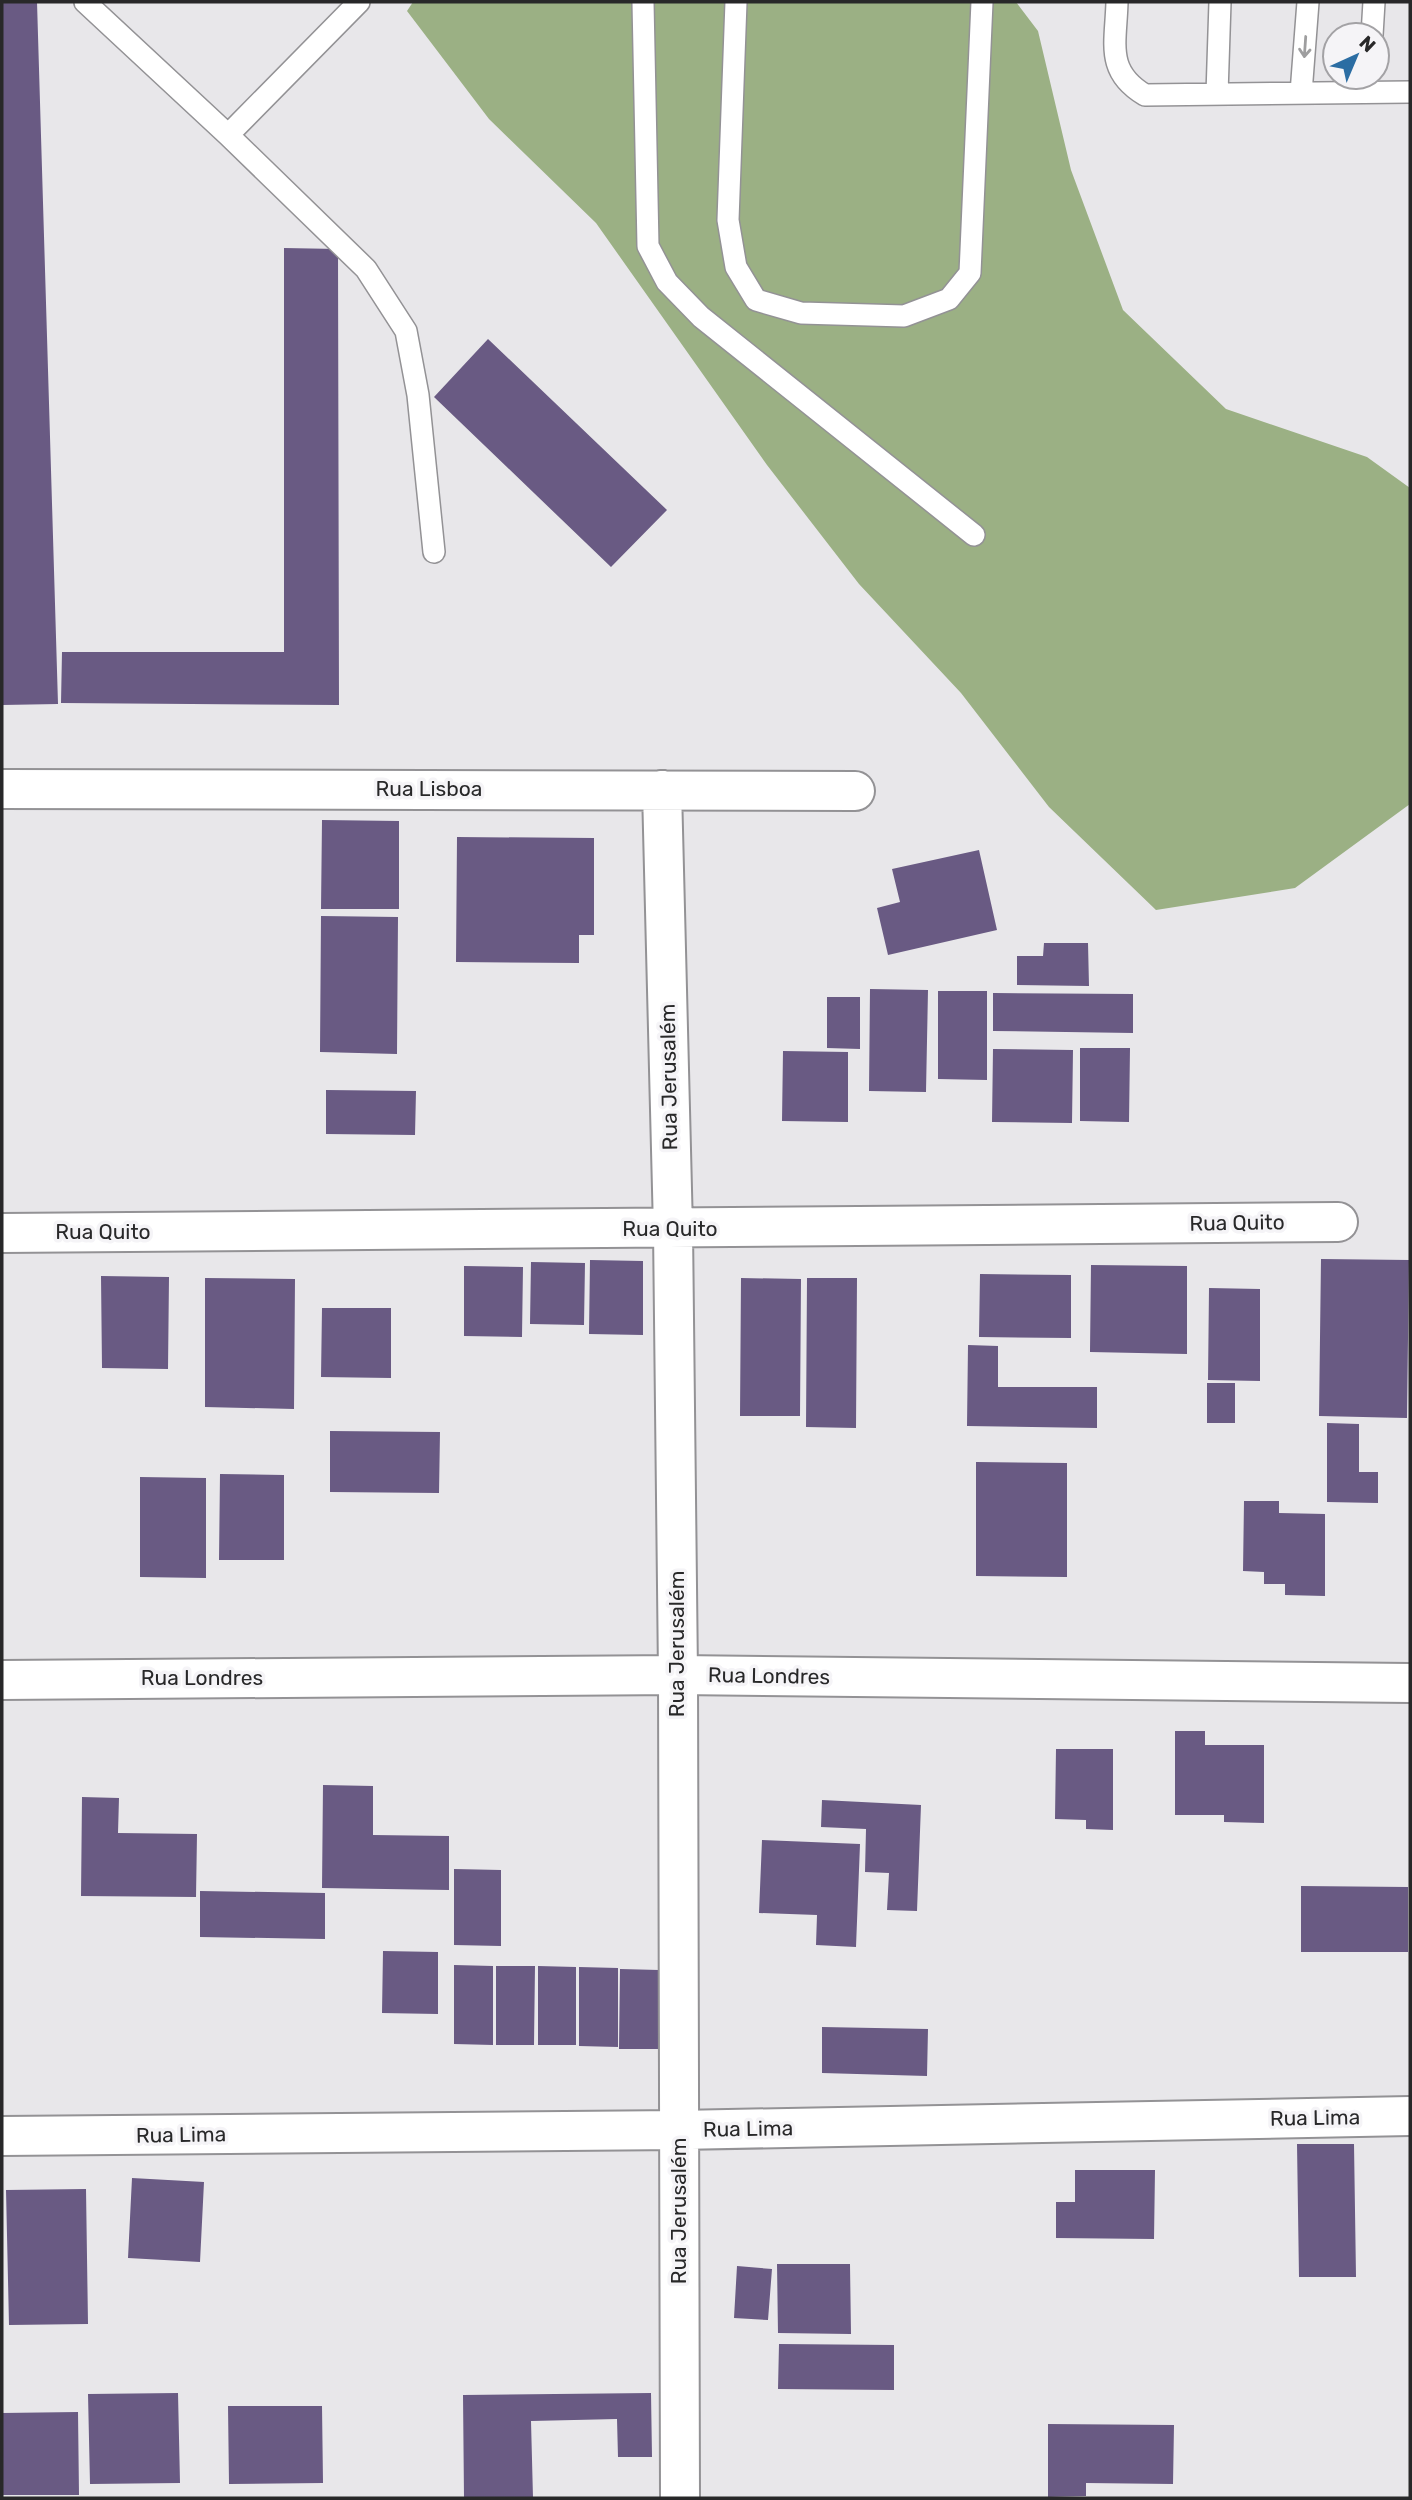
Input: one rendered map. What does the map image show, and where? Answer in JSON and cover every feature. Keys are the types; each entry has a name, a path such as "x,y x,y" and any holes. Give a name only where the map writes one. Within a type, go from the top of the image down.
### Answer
{"street":[{"name":"Rua Lisboa","path":"2,789 855,791"},
{"name":"Rua Jerusalém","path":"662,790 673,1229 678,1675 680,2498"},
{"name":"Rua Quito","path":"2,1233 1338,1222"},
{"name":"Rua Londres","path":"2,1679 678,1675 1410,1683"},
{"name":"Rua Lima","path":"2,2136 679,2130 1410,2116"}],"lane":[{"path":"85,2 366,269 406,331 418,395 434,552"},
{"path":"228,135 359,2"},
{"path":"643,2 648,246 667,282 701,317 974,535"},
{"path":"736,2 728,220 736,267 756,300 801,313 904,316 949,299 970,273 982,2"},
{"path":"1117,2 1115,61 1128,85 1145,95 1321,91"},
{"path":"1217,94 1220,2"},
{"path":"1301,93 1308,2"},
{"path":"1373,21 1374,2"},
{"path":"1391,89 1410,92"}],"green space":[{"path":"413,2 1016,2 1038,31 1071,170 1123,310 1226,409 1367,457 1410,488 1410,804 1295,888 1156,910 1049,807 961,693 859,584 767,465 596,223 489,119 407,11"}],"building":[{"path":"2,2 37,2 58,704 2,705"},
{"path":"284,248 338,249 339,705 61,703 62,652 284,652"},
{"path":"488,339 667,510 611,567 434,397"},
{"path":"322,820 399,821 399,909 321,909"},
{"path":"457,837 594,838 594,935 579,935 579,963 456,962"},
{"path":"979,850 997,930 888,955 877,908 900,902 892,869"},
{"path":"321,916 398,917 397,1054 320,1052"},
{"path":"1044,943 1088,943 1089,986 1017,985 1017,956 1043,956"},
{"path":"870,989 928,990 926,1092 869,1091"},
{"path":"938,991 987,991 987,1080 938,1079"},
{"path":"993,993 1133,994 1133,1033 993,1031"},
{"path":"827,997 860,997 860,1049 827,1048"},
{"path":"1080,1048 1130,1048 1129,1122 1080,1121"},
{"path":"993,1049 1073,1050 1072,1123 992,1122"},
{"path":"783,1051 848,1052 848,1122 782,1121"},
{"path":"326,1090 416,1091 415,1135 326,1134"},
{"path":"1321,1259 1409,1260 1407,1418 1319,1416"},
{"path":"590,1260 643,1261 643,1335 589,1334"},
{"path":"531,1262 585,1263 584,1325 530,1324"},
{"path":"1091,1265 1187,1266 1187,1354 1090,1352"},
{"path":"464,1266 523,1267 522,1337 464,1336"},
{"path":"980,1274 1071,1275 1071,1338 979,1337"},
{"path":"101,1276 169,1277 168,1369 102,1368"},
{"path":"205,1278 295,1279 294,1409 205,1407"},
{"path":"741,1278 801,1279 800,1416 740,1416"},
{"path":"807,1278 857,1278 856,1428 806,1427"},
{"path":"1209,1288 1260,1289 1260,1381 1208,1380"},
{"path":"322,1308 391,1308 391,1378 321,1377"},
{"path":"968,1345 998,1346 998,1387 1097,1387 1097,1428 967,1426"},
{"path":"1207,1383 1235,1383 1235,1423 1207,1423"},
{"path":"1327,1423 1359,1424 1359,1472 1378,1472 1378,1503 1327,1502"},
{"path":"330,1431 440,1432 439,1493 330,1492"},
{"path":"976,1462 1067,1463 1067,1577 976,1576"},
{"path":"220,1474 284,1475 284,1560 219,1560"},
{"path":"140,1477 206,1478 206,1578 140,1577"},
{"path":"1244,1501 1279,1501 1279,1513 1325,1514 1325,1596 1285,1595 1285,1584 1264,1584 1264,1572 1243,1571"},
{"path":"1175,1731 1205,1731 1205,1745 1264,1745 1264,1823 1224,1822 1224,1815 1175,1815"},
{"path":"1056,1749 1113,1749 1113,1830 1086,1829 1086,1820 1055,1819"},
{"path":"323,1785 373,1786 373,1835 449,1836 449,1890 322,1888"},
{"path":"82,1797 119,1798 118,1833 197,1834 196,1897 81,1896"},
{"path":"822,1800 921,1805 917,1911 887,1910 889,1873 865,1872 866,1829 821,1827"},
{"path":"762,1840 860,1844 856,1947 816,1945 817,1915 759,1913"},
{"path":"454,1869 501,1870 501,1946 454,1945"},
{"path":"1301,1886 1408,1887 1408,1952 1301,1952"},
{"path":"200,1891 325,1893 325,1939 200,1937"},
{"path":"383,1951 438,1952 438,2014 382,2013"},
{"path":"454,1965 493,1966 493,2045 454,2044"},
{"path":"496,1966 535,1966 534,2045 496,2045"},
{"path":"538,1966 576,1967 576,2045 538,2045"},
{"path":"579,1967 618,1968 618,2047 579,2046"},
{"path":"620,1969 659,1970 658,2049 619,2049"},
{"path":"822,2027 928,2029 927,2076 822,2073"},
{"path":"1297,2144 1354,2144 1356,2277 1299,2277"},
{"path":"1075,2170 1155,2170 1154,2239 1056,2238 1056,2202 1075,2202"},
{"path":"132,2178 204,2182 200,2262 128,2258"},
{"path":"86,2189 88,2324 9,2325 6,2190"},
{"path":"777,2264 850,2264 851,2334 778,2333"},
{"path":"737,2266 772,2269 768,2320 734,2318"},
{"path":"779,2344 894,2345 894,2390 778,2389"},
{"path":"178,2393 180,2483 90,2484 88,2394"},
{"path":"651,2393 652,2457 618,2457 617,2419 531,2421 533,2498 464,2498 463,2395"},
{"path":"228,2406 322,2406 323,2483 229,2484"},
{"path":"78,2412 79,2495 2,2495 2,2413"},
{"path":"1048,2424 1174,2425 1173,2484 1086,2483 1086,2496 1048,2497"}]}
